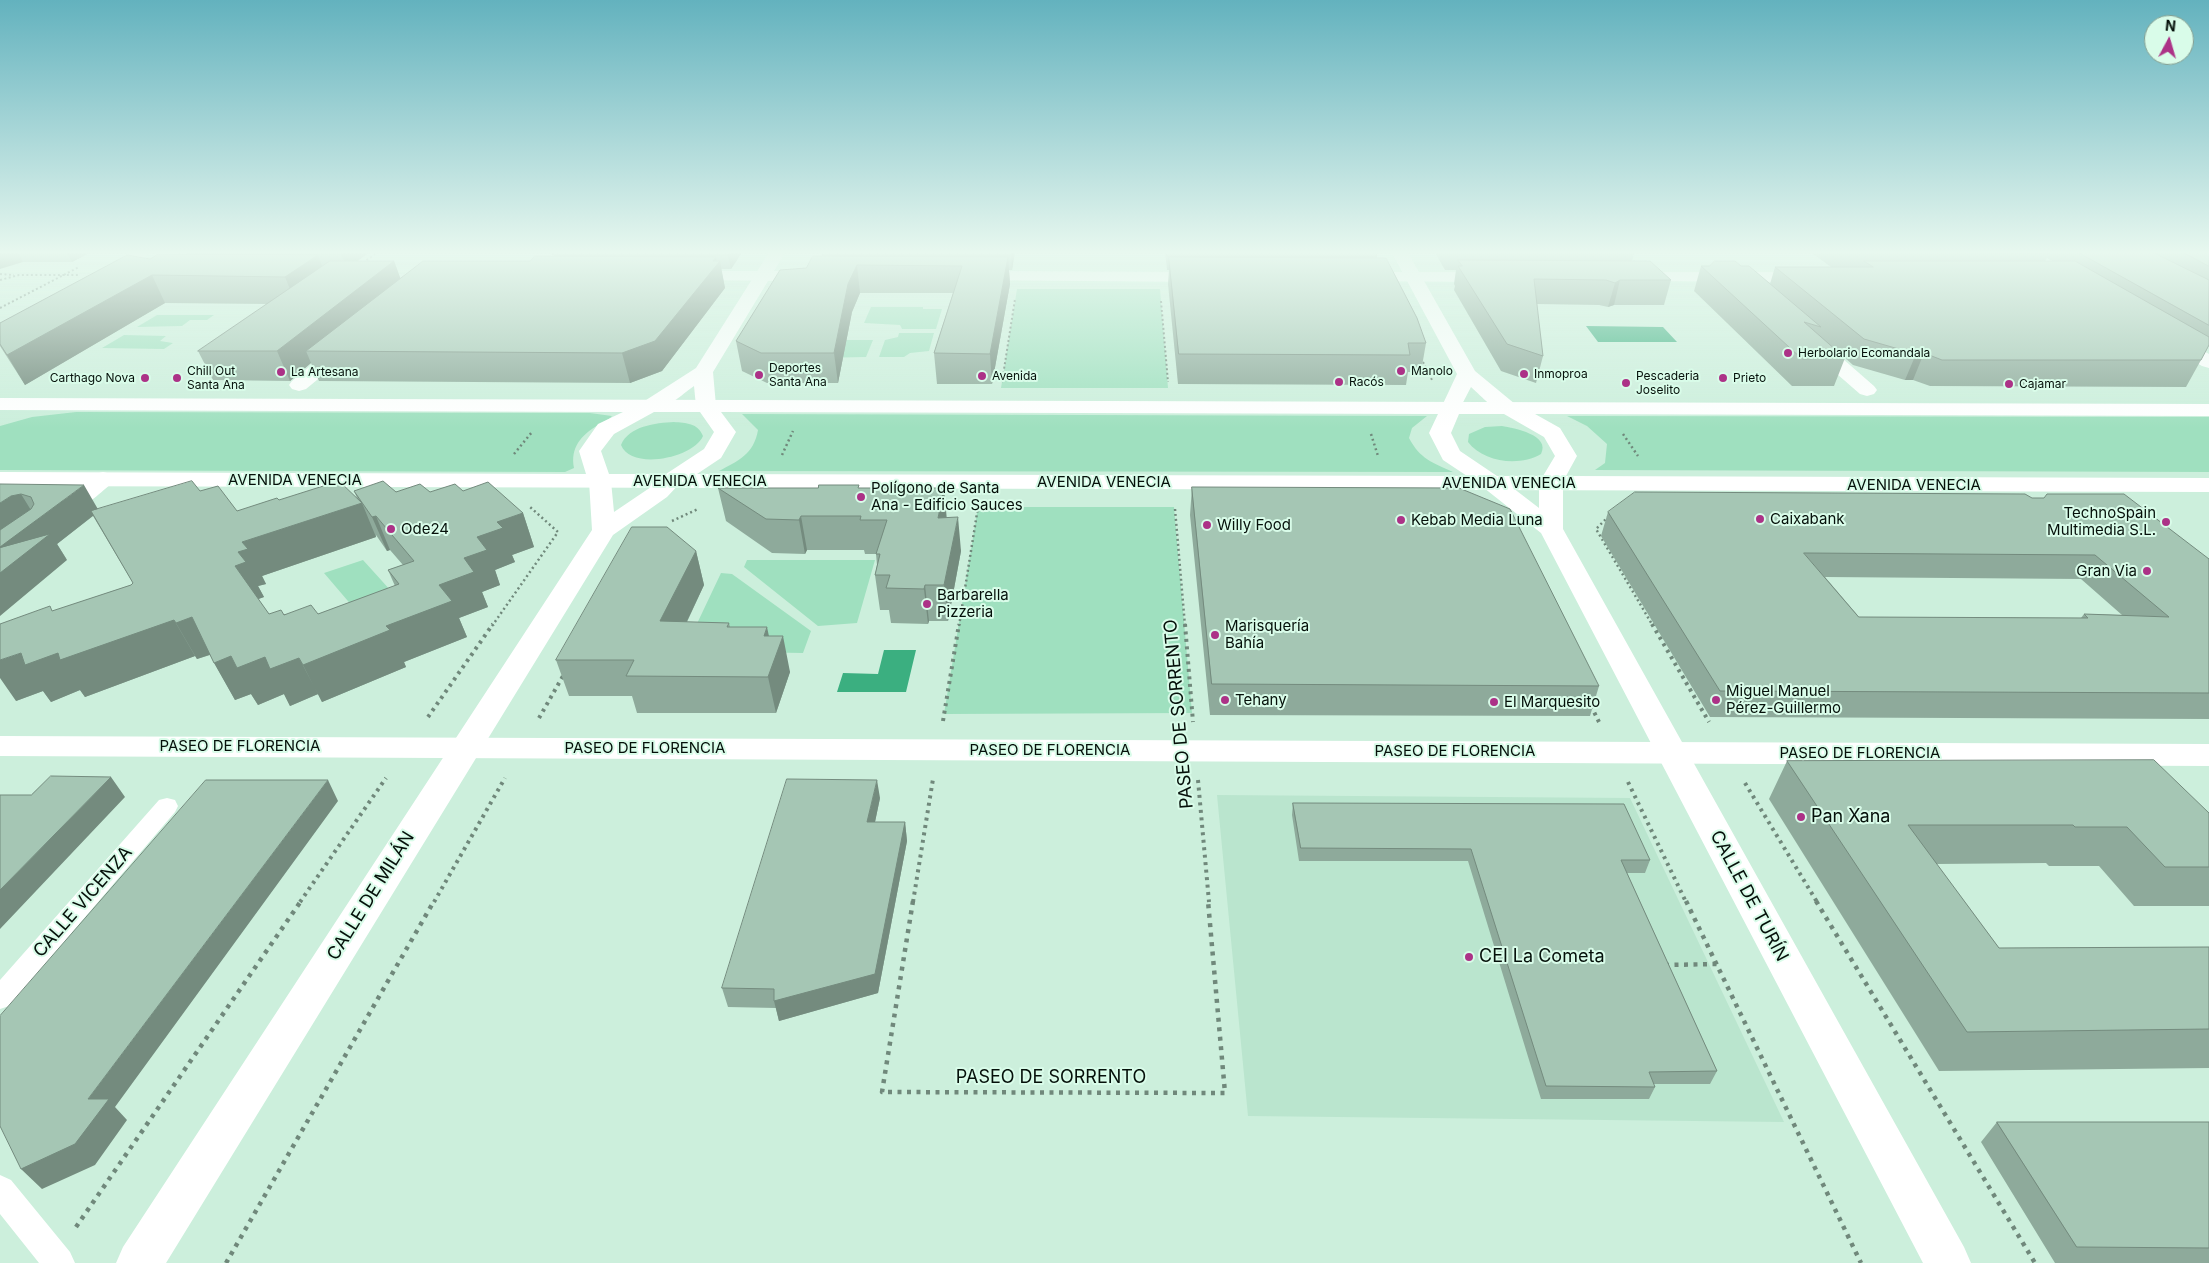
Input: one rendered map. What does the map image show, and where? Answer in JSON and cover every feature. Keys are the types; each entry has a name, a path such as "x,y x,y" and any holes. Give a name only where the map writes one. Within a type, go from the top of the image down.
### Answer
{"street":[{"path":"604,530 600,481 590,451 606,430 650,406 703,372 742,310"},
{"path":"1431,310 1467,374 1508,408 1552,432 1566,456 1552,483"},
{"path":"2158,332 2209,362"},
{"path":"1803,334 1867,390"},
{"path":"299,386 358,337"},
{"path":"703,372 706,406"},
{"path":"1451,408 1467,374"},
{"path":"0,404 2209,410"},
{"path":"0,419 48,404"},
{"name":"CALLE DE MILÁN","path":"139,1263 604,530 713,453 726,432 706,406"},
{"name":"CALLE DE TURÍN","path":"1451,408 1440,433 1451,455 1492,483 1551,529 1948,1263"},
{"name":"AVENIDA VENECIA","path":"0,479 1552,483 1995,491 2209,485"},
{"path":"70,504 103,479"},
{"name":"CALLE DE TURÍN","path":"1551,529 1552,483"},
{"name":"PASEO DE FLORENCIA","path":"0,746 2209,755"}],"lane":[{"name":"CALLE VICENZA","path":"0,998 167,806"},
{"path":"0,1190 57,1261"}],"path":[{"path":"1001,388 1014,310"},
{"path":"1162,310 1168,388"},
{"path":"493,480 554,405"},
{"path":"771,481 803,406"},
{"path":"1361,408 1388,483"},
{"path":"1605,408 1658,484"},
{"path":"57,1261 408,747 558,532 527,505"},
{"path":"664,524 704,506"},
{"name":"PASEO DE SORRENTO","path":"978,506 882,1092 1225,1093 1174,507"},
{"path":"1617,508 1596,529 1727,753 2035,1263"},
{"path":"226,1263 569,667"},
{"path":"1588,700 1861,1263"},
{"path":"1657,965 1717,964"}],"shaded area":[{"path":"870,310 942,310 936,329 902,329 900,325 864,323"},
{"path":"1014,310 1162,310 1168,388 1001,388"},
{"path":"157,315 214,315 207,320 190,320 182,326 137,327"},
{"path":"1586,326 1663,327 1677,342 1598,342"},
{"path":"899,333 934,333 929,351 910,353 904,357 879,357 885,340 898,337"},
{"path":"124,335 166,336 160,341 173,343 164,349 102,348"},
{"path":"826,340 873,340 866,357 818,358"},
{"path":"76,412 590,413 612,416 582,438 575,448 574,468 565,472 0,470 0,426 32,417"},
{"path":"742,414 1427,416 1412,428 1409,438 1422,456 1453,472 719,471 744,456 756,438 758,430"},
{"path":"1567,416 2209,417 2209,472 1595,470 1605,463 1607,444 1587,426"},
{"path":"674,422 695,426 703,436 697,444 688,450 662,458 637,458 627,453 621,445 636,430 659,423"},
{"path":"1502,426 1536,437 1543,447 1541,454 1522,460 1502,460 1483,454 1468,442 1469,434 1485,427"},
{"path":"978,507 1174,507 1192,713 944,714"},
{"path":"363,560 401,602 365,621 324,573"},
{"path":"747,560 875,560 857,623 818,626 744,567"},
{"path":"721,573 732,574 811,631 803,653 684,651"},
{"path":"884,650 916,650 906,692 837,692 843,673 878,674"},
{"name":"CEI La Cometa","path":"1217,795 1630,798 1784,1122 1248,1116"}],"building":[{"path":"24,310 89,310 7,355 0,344 0,323"},
{"path":"258,310 330,310 277,351 198,351"},
{"path":"359,310 680,310 655,341 622,353 306,351"},
{"path":"755,310 843,310 834,353 761,353 736,341"},
{"path":"948,310 998,310 990,354 934,353"},
{"path":"1174,310 1413,310 1426,343 1408,343 1410,355 1179,354"},
{"path":"1486,310 1538,310 1543,356 1507,344"},
{"path":"1749,310 1801,310 1821,327 1804,322 1845,358 1802,359"},
{"path":"1828,310 2161,310 2209,337 2209,345 2201,360 1942,360 1924,353 1916,354 1864,339"},
{"path":"2182,310 2209,310 2209,325"},
{"path":"192,481 200,491 218,486 237,511 339,481 362,503 242,542 248,549 238,552 246,562 235,566 269,614 281,610 284,615 311,605 318,614 399,584 388,570 414,561 376,516 372,517 354,491 383,481 396,492 420,484 430,492 455,484 463,491 488,482 523,513 497,522 503,528 477,537 487,550 464,558 474,572 439,585 452,601 386,626 390,630 303,665 299,658 270,669 265,657 237,668 231,656 214,663 192,617 176,623 174,620 60,660 58,653 25,665 21,653 0,660 0,624 50,606 52,611 133,583 91,511"},
{"path":"0,484 84,485 0,547 0,530 31,509 34,504 31,497 21,494 11,496 0,503"},
{"path":"819,485 859,485 858,488 944,488 938,518 958,517 944,585 925,585 924,589 886,588 890,575 875,575 880,554 876,554 887,520 860,520 861,516 801,516 799,520 766,519 718,488 818,488"},
{"path":"1192,487 1459,488 1510,509 1599,686 1212,684"},
{"path":"1635,492 2025,494 2032,498 2044,498 2047,494 2124,494 2209,559 2209,693 1720,691 1608,512","holes":["1804,553 2095,555 2169,617 2084,614 2088,618 1859,617"]},
{"path":"632,527 667,527 696,551 660,621 729,623 727,627 767,627 764,636 783,636 768,677 626,676 634,660 556,660"},
{"path":"50,534 0,573 0,548"},
{"path":"2154,760 2209,813 2209,867 2165,867 2127,827 2075,827 2073,825 1908,825 1999,948 2209,947 2209,1029 1967,1032 1787,761"},
{"path":"51,776 111,777 0,890 0,795 31,795"},
{"path":"787,779 877,780 867,822 905,822 875,974 774,1001 774,989 722,988"},
{"path":"206,780 328,780 88,1099 109,1099 75,1144 21,1169 0,1126 0,1016"},
{"path":"1293,803 1624,804 1650,860 1621,860 1717,1071 1649,1072 1655,1087 1546,1086 1471,849 1301,848"},
{"path":"1997,1122 2209,1122 2209,1248 2077,1247"}],"place":[{"name":"Herbolario Ecomandala","path":"1788,353"},
{"name":"Manolo","path":"1401,371"},
{"name":"La Artesana","path":"281,372"},
{"name":"Inmoproa","path":"1524,374"},
{"name":"Deportes Santa Ana","path":"759,375"},
{"name":"Avenida","path":"982,376"},
{"name":"Carthago Nova","path":"145,378"},
{"name":"Chill Out Santa Ana","path":"177,378"},
{"name":"Prieto","path":"1723,378"},
{"name":"Racós","path":"1339,382"},
{"name":"Pescaderia Joselito","path":"1626,383"},
{"name":"Cajamar","path":"2009,384"},
{"name":"Polígono de Santa Ana - Edificio Sauces","path":"861,497"},
{"name":"Caixabank","path":"1760,519"},
{"name":"Kebab Media Luna","path":"1401,520"},
{"name":"TechnoSpain Multimedia S.L.","path":"2166,522"},
{"name":"Willy Food","path":"1207,525"},
{"name":"Ode24","path":"391,529"},
{"name":"Gran Via","path":"2147,571"},
{"name":"Barbarella Pizzeria","path":"927,604"},
{"name":"Marisquería Bahía","path":"1215,635"},
{"name":"Tehany","path":"1225,700"},
{"name":"Miguel Manuel Pérez-Guillermo","path":"1716,700"},
{"name":"El Marquesito","path":"1494,702"},
{"name":"Pan Xana","path":"1801,817"},
{"name":"CEI La Cometa","path":"1469,957"}]}
